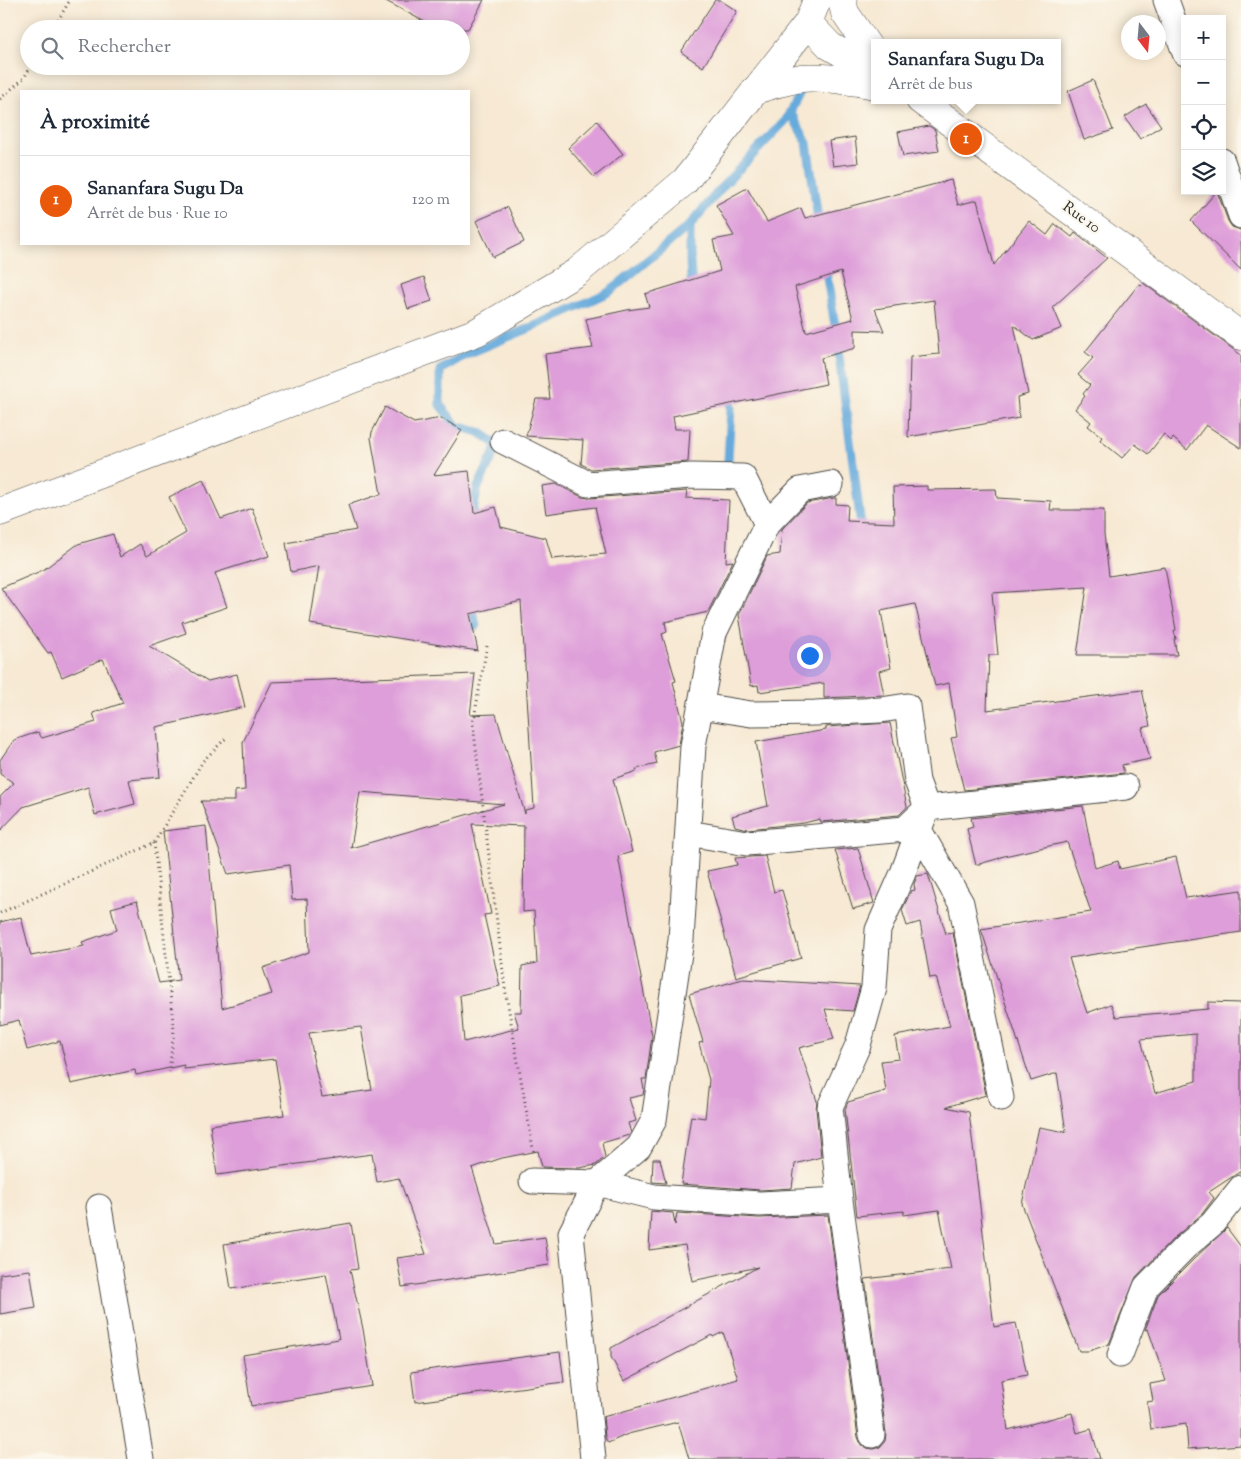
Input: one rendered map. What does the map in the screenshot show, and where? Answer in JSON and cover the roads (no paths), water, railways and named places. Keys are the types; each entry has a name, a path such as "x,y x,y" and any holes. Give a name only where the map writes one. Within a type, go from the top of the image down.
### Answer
{"main road":[{"path":"842,0 845,13 871,51"},
{"path":"0,512 477,332 577,272 685,181 812,12 830,46 871,70"},
{"path":"755,90 780,82 803,78 856,81 871,84"},
{"name":"Rue 10","path":"925,104 1241,336"}],"street":[{"path":"1166,0 1181,42"},
{"path":"1226,173 1241,216"},
{"path":"503,442 588,484 691,476 743,477 767,524"},
{"path":"593,1459 571,1233 597,1183 639,1147 654,1120 681,940 693,746 714,633 767,524 800,490 831,484"},
{"path":"700,706 751,714 872,711 907,706 923,819 961,903 1000,1098"},
{"path":"688,833 747,843 905,829 923,819 1126,787"},
{"path":"872,1435 840,1200 830,1107 858,1045 874,988 878,930 904,874 923,819"},
{"path":"532,1181 597,1183 654,1197 760,1204 840,1200"},
{"path":"1120,1355 1146,1287 1212,1224 1241,1188"},
{"path":"99,1207 142,1459"}],"waterway":[{"path":"471,520 478,487 498,445 479,432 457,426 440,405 440,370 467,354 609,292 690,225 722,187 786,120 799,94"},
{"path":"790,111 807,143 819,226"},
{"path":"690,225 692,290"},
{"path":"825,266 835,325 862,533"},
{"path":"727,393 731,407 728,460"},
{"path":"471,602 476,626"}],"place":[{"name":"Sananfara Sugu Da","path":"966,139"}]}
